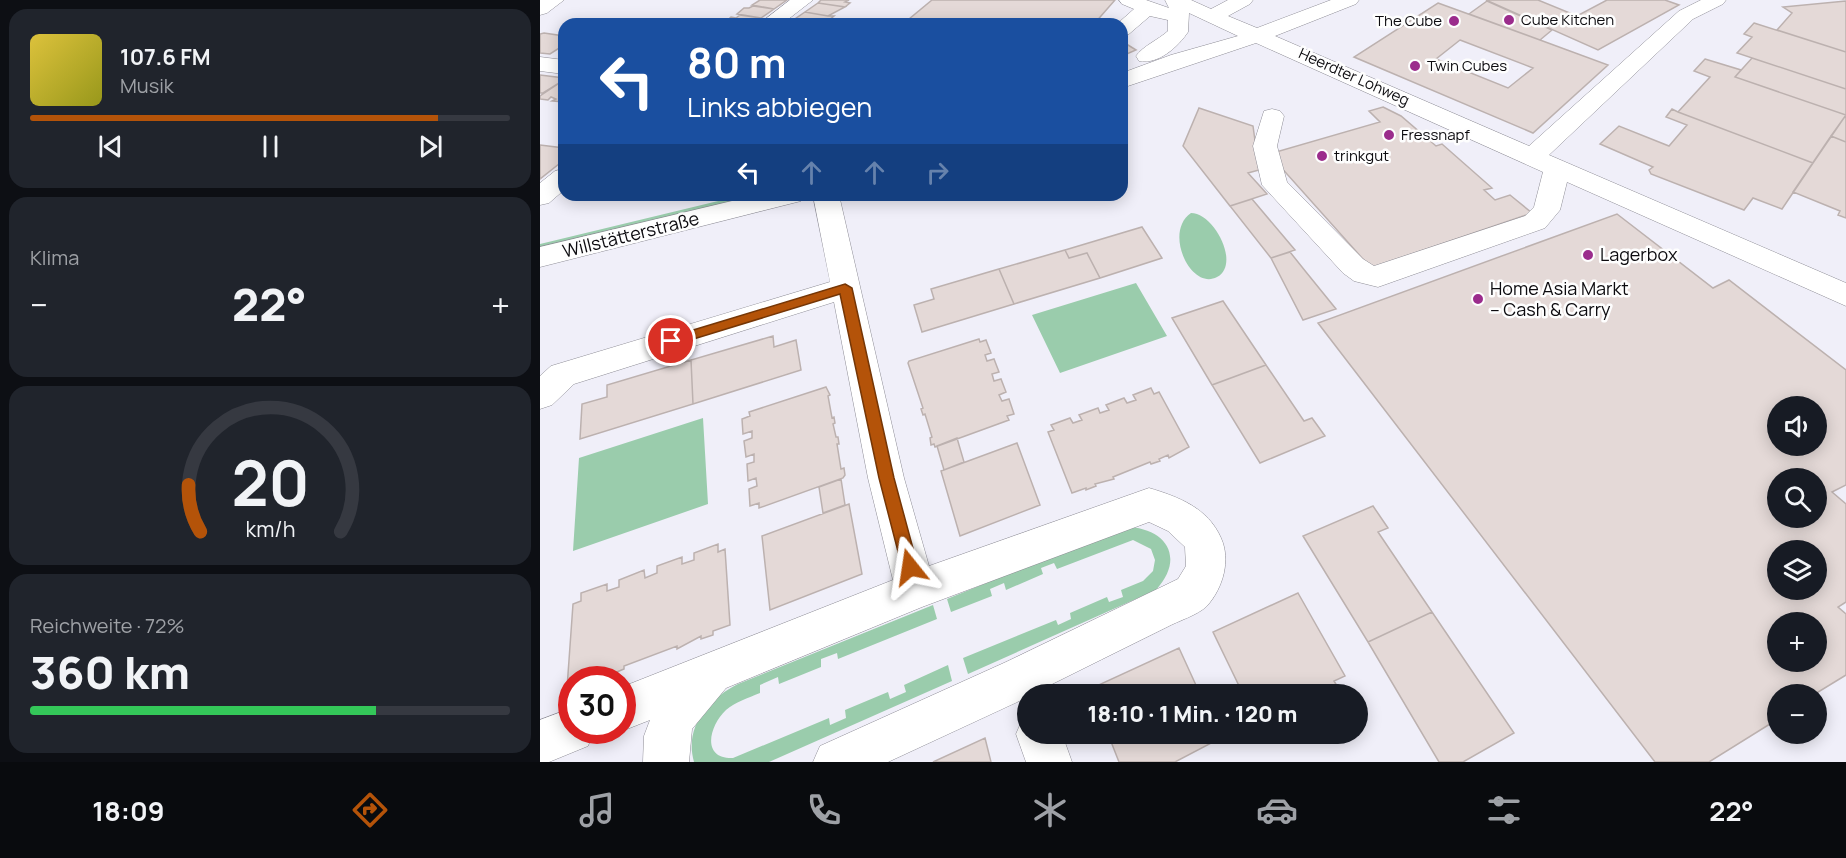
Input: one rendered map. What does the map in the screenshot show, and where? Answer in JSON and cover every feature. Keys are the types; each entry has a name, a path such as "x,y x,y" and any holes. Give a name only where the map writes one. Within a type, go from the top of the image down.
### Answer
{"street":[{"path":"540,9 554,0"},
{"path":"778,18 803,0"},
{"name":"Heerdter Lohweg","path":"1128,0 1147,9 1179,4 1256,34 1288,56 1532,157 1846,295"},
{"path":"1212,16 1243,0"},
{"path":"1128,79 1179,60 1233,45 1256,34 1349,0"},
{"path":"1532,157 1686,15 1716,0"},
{"path":"1147,56 1165,45 1178,32 1179,4"},
{"path":"1128,25 1147,9"},
{"path":"1128,63 1200,43 1256,34"},
{"path":"540,64 558,66"},
{"path":"1272,116 1265,146 1275,185 1358,271 1378,277 1535,222 1547,210 1557,168"},
{"path":"540,197 558,182"},
{"name":"Willstätterstraße","path":"540,237 689,201"},
{"name":"Willstätterstraße","path":"540,257 768,201"},
{"path":"827,201 886,478 916,590"},
{"path":"540,396 562,375 845,288"},
{"path":"636,703 916,590 1149,505 1168,510 1183,518 1201,538 1208,555 1203,576 1192,592 1029,684"},
{"path":"666,762 667,736 674,716 711,673"},
{"path":"836,762 1017,690"},
{"path":"540,743 558,736"},
{"path":"1043,744 1049,762"}],"green space":[{"path":"718,201 742,201 540,251 540,244"},
{"path":"1191,213 1200,215 1208,221 1222,240 1226,262 1224,271 1217,277 1207,279 1198,276 1184,257 1180,245 1180,233 1183,222"},
{"path":"1136,283 1167,336 1060,373 1032,315"},
{"path":"703,418 708,504 573,551 579,458"},
{"path":"1123,527 1150,532 1166,545 1170,555 1170,566 1156,590 968,674 963,658 1056,620 1058,625 1071,619 1070,613 1107,597 1109,602 1123,597 1121,590 1143,581 1153,571 1155,560 1151,549 1133,540 1057,569 1054,563 1041,568 1043,574 1006,590 1004,583 990,589 992,596 951,612 947,599"},
{"path":"933,605 937,619 838,659 837,653 821,659 821,667 779,684 778,677 760,685 760,693 733,705 720,717 712,732 712,747 723,757 733,758 829,718 830,725 846,718 845,710 888,692 890,699 906,692 904,685 948,665 952,681 769,762 694,762 692,737 696,726 708,706 727,690"}],"building":[{"path":"760,0 787,0 774,9 752,5"},
{"path":"821,0 849,0 845,2 850,3 845,7 818,3"},
{"path":"932,0 1115,0 1099,18 910,18"},
{"path":"1486,0 1538,0 1577,16 1607,0 1665,0 1679,5 1598,50"},
{"path":"1487,1 1552,30 1540,40 1469,14"},
{"path":"1846,1 1846,52 1777,30 1792,13 1783,7"},
{"path":"818,3 845,7 828,16 805,12"},
{"name":"Twin Cubes","path":"1438,3 1608,65 1533,133 1354,57","holes":["1460,40 1533,68 1508,88 1436,59"]},
{"path":"753,6 774,9 761,18 737,14 744,8"},
{"path":"805,12 834,16 832,18 796,18"},
{"path":"740,15 761,18 736,18"},
{"path":"1754,23 1846,52 1846,89 1737,53 1752,37 1744,34"},
{"path":"540,34 558,35 558,49 550,54 540,53"},
{"path":"1128,45 1136,50 1128,53"},
{"path":"1752,58 1846,89 1846,115 1735,77"},
{"path":"1705,59 1741,70 1735,77 1846,115 1813,163 1678,112 1710,77 1694,71"},
{"path":"540,75 558,77 558,84 540,93"},
{"path":"558,84 558,102 552,101 556,99 551,97 548,100 540,99 540,96"},
{"path":"1383,107 1401,116 1436,146 1442,144 1492,188 1484,190 1495,200 1510,195 1532,213 1371,268 1278,164 1276,152 1380,122 1369,111"},
{"path":"1199,108 1253,126 1259,170 1248,173 1267,194 1230,206 1183,146"},
{"path":"1672,109 1813,163 1782,209 1753,198 1744,210 1651,174 1649,170 1653,167 1600,144 1619,126 1669,146 1687,125 1666,117"},
{"path":"1846,115 1846,142 1831,136"},
{"path":"1831,136 1846,142 1846,218 1838,215 1840,211 1793,192"},
{"path":"540,145 558,147 558,165 540,179"},
{"path":"1252,199 1295,250 1271,258 1230,206"},
{"path":"1617,214 1713,288 1729,280 1846,370 1846,485 1832,492 1846,504 1846,602 1838,607 1846,614 1846,675 1827,687 1827,684 1767,684 1767,726 1709,762 1655,762 1318,323"},
{"path":"1142,227 1162,258 1100,278 1087,253 1069,258 1065,250"},
{"path":"1065,250 1069,258 1087,253 1100,278 1014,304 999,269"},
{"path":"1290,252 1336,309 1303,320 1271,258"},
{"path":"999,269 1014,304 922,332 914,305 934,299 931,289"},
{"path":"1223,301 1266,365 1212,385 1172,318"},
{"path":"773,336 774,347 796,340 801,370 693,404 691,360"},
{"path":"979,339 980,342 986,340 991,353 985,355 987,361 994,359 999,372 992,374 994,381 1001,379 1006,392 999,395 1002,401 1009,399 1014,414 1007,416 1009,420 935,447 934,444 931,445 930,438 932,437 925,414 923,415 921,409 923,408 908,363"},
{"path":"691,360 693,404 580,439 582,404 607,397 607,385"},
{"path":"1266,365 1304,421 1312,418 1325,436 1260,463 1212,385"},
{"path":"826,387 830,395 828,396 835,423 833,424 836,437 838,437 841,469 844,468 845,475 843,478 759,508 759,503 750,506 749,489 757,486 756,478 748,481 747,464 754,462 754,454 746,457 744,441 752,438 752,431 743,434 742,419 750,416 749,412"},
{"path":"1151,388 1154,394 1159,392 1189,447 1169,458 1168,455 1159,459 1160,461 1151,464 1150,462 1113,477 1114,479 1072,493 1048,432 1054,430 1051,425 1070,418 1073,423 1082,420 1079,415 1098,408 1100,413 1109,410 1106,405 1124,398 1127,403 1136,400 1133,395"},
{"path":"957,438 964,462 944,470 937,446"},
{"path":"1017,443 1040,505 960,536 941,471"},
{"path":"841,479 845,505 823,513 819,487"},
{"path":"849,504 862,574 770,610 762,536"},
{"path":"1373,506 1388,528 1378,532 1432,612 1368,642 1303,536"},
{"path":"718,544 718,552 725,549 730,625 713,631 713,635 701,639 701,636 677,649 677,646 624,666 569,666 573,604 581,601 581,593 607,584 607,591 619,587 619,580 644,570 645,578 657,573 657,566 682,557 682,564 694,560 694,553"},
{"path":"1298,593 1345,676 1334,681 1336,684 1238,684 1213,632"},
{"path":"1432,612 1514,733 1463,762 1439,762 1368,642"},
{"path":"1179,648 1195,684 1101,684"},
{"path":"985,738 991,762 933,762"},
{"path":"1112,744 1209,744 1175,762 1119,762"}],"place":[{"name":"Cube Kitchen","path":"1509,20"},
{"name":"The Cube","path":"1454,21"},
{"name":"Twin Cubes","path":"1415,66"},
{"name":"Fressnapf","path":"1389,135"},
{"name":"trinkgut","path":"1322,156"},
{"name":"Lagerbox","path":"1588,255"},
{"name":"Home Asia Markt – Cash & Carry","path":"1478,299"}],"route":[{"path":"671,341 845,288 886,478 910,567"}]}
